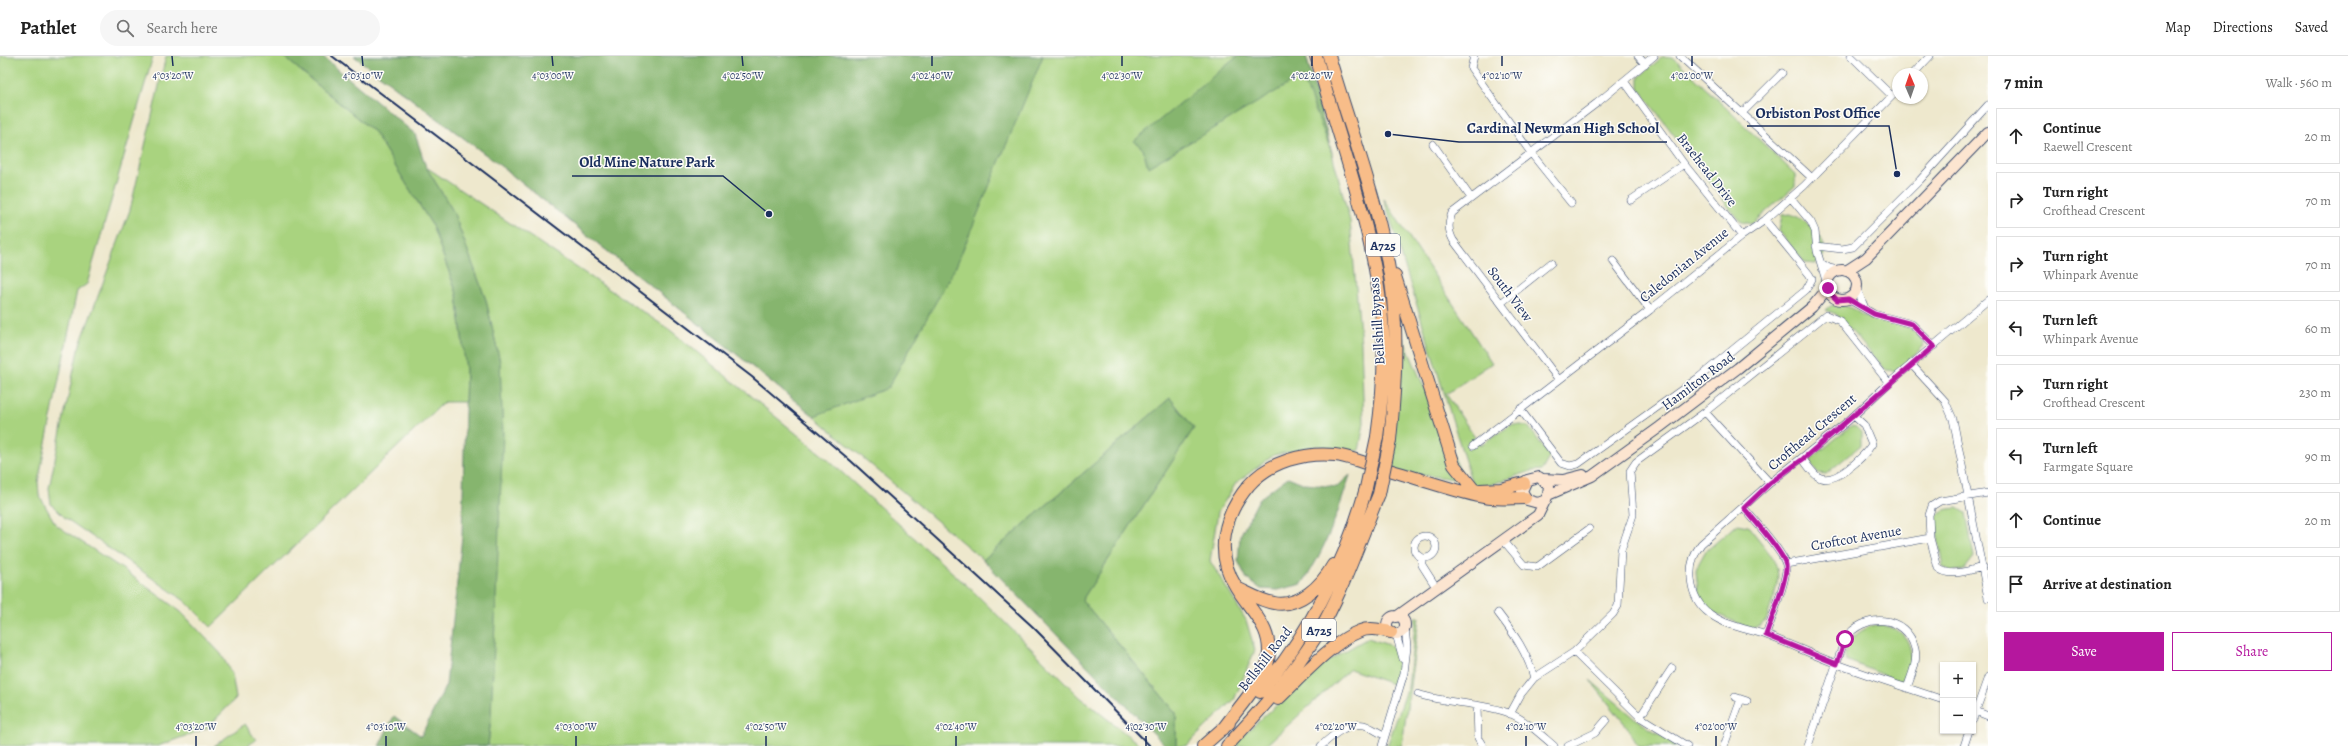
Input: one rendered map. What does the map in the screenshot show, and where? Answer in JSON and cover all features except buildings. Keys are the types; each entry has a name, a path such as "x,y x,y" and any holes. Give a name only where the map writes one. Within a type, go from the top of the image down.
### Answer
{"highway":[{"name":"Bellshill Bypass","path":"1316,56 1367,228 1377,282 1383,332 1383,367 1377,437 1366,488"},
{"name":"Bellshill Bypass","path":"1329,56 1380,227 1393,298 1396,335 1396,377 1390,440 1379,494"},
{"path":"1380,227 1454,466 1474,490"},
{"path":"1223,729 1263,676 1268,662 1269,648 1265,628 1236,587 1225,566 1223,547 1224,529 1240,496 1253,480 1273,466 1306,455 1337,455 1485,498 1527,500"},
{"path":"1457,489 1501,490 1524,483"},
{"name":"Bellshill Road","path":"1203,746 1252,701 1280,668 1307,629 1332,582 1357,519 1366,488"},
{"name":"Bellshill Road","path":"1227,746 1271,699 1317,634 1335,599 1379,494"},
{"path":"1236,587 1276,604 1287,604 1301,599 1327,577 1357,519"},
{"path":"1227,746 1329,652 1361,630 1373,629 1393,633"}],"main road":[{"path":"1866,258 1853,296 1848,299 1837,300 1830,293 1828,286 1832,274 1844,271 1866,258 1988,132"},
{"path":"1844,271 1854,276 1857,285"},
{"name":"Hamilton Road","path":"1547,498 1597,472 1701,397 1812,307 1828,286"},
{"name":"Hamilton Road","path":"1812,307 1837,300"},
{"name":"Hamilton Road","path":"1543,479 1568,479 1597,472"},
{"path":"1412,605 1402,632 1393,633 1388,624 1390,619 1538,515 1547,498 1549,486 1543,479 1535,476 1524,483 1522,491 1527,500 1530,515 1526,523"},
{"path":"1527,500 1538,504 1547,498"},
{"path":"1396,616 1401,618 1405,627"}],"street":[{"path":"1474,56 1471,68 1531,153 1571,203"},
{"path":"1638,56 1645,64"},
{"path":"1433,144 1471,198 1624,81 1654,56"},
{"path":"1680,56 1743,112 1812,178"},
{"path":"1851,56 1892,96"},
{"path":"1919,68 1930,56"},
{"path":"1743,112 1782,73"},
{"name":"Braehead Drive","path":"1624,81 1684,164 1742,236"},
{"name":"Caledonian Avenue","path":"1473,446 1650,310 1742,236 1765,220 1812,178 1892,96"},
{"path":"1816,246 1842,249 1853,247 1906,195 1988,105"},
{"path":"1631,200 1684,164"},
{"name":"South View","path":"1471,198 1452,213 1449,221 1449,232 1453,240 1558,380"},
{"path":"1791,198 1811,222 1816,246 1828,286"},
{"path":"1520,409 1561,463 1570,466 1578,464 1698,378 1806,290 1812,279 1765,220"},
{"path":"1613,260 1650,310"},
{"path":"1501,303 1551,263"},
{"path":"1821,263 1829,268 1844,271"},
{"path":"1857,285 1865,308"},
{"path":"1848,299 1874,314 1912,324 1934,346"},
{"name":"Crofthead Crescent","path":"1940,699 1837,664 1766,635 1734,625 1710,614 1701,605 1692,587 1690,571 1697,549 1770,483 1803,459 1854,416 1911,364 1988,300"},
{"path":"1510,714 1521,694 1534,678 1574,652 1613,614 1618,606 1621,550 1633,515 1634,504 1630,484 1632,466 1705,412 1826,315 1840,321 1889,383"},
{"path":"1911,364 1950,409 1970,496 1988,598"},
{"path":"1705,412 1770,483"},
{"path":"1803,459 1818,477 1828,480 1837,477 1849,468 1868,450 1872,444 1864,425 1854,416"},
{"path":"1983,567 1954,573 1940,570 1935,562 1930,538 1929,515 1932,506 1940,501 1988,492"},
{"path":"1744,508 1780,553 1786,564 1785,575 1766,635"},
{"path":"1503,540 1524,565 1537,567 1589,530"},
{"name":"Croftcot Avenue","path":"1786,564 1930,538"},
{"path":"1421,557 1422,565 1436,586"},
{"path":"1498,613 1520,641 1534,678"},
{"path":"1808,746 1845,639 1850,631 1870,621 1892,622 1901,628 1915,648 1915,662 1907,688"},
{"path":"1382,746 1384,735 1399,693 1404,673 1404,661 1407,647 1405,627"},
{"path":"1393,633 1404,661"},
{"path":"1574,652 1640,717 1687,746"},
{"path":"1640,717 1672,668"},
{"path":"1976,706 1988,677"},
{"path":"1418,694 1435,700 1477,706 1510,714 1532,728 1554,746"},
{"path":"1724,746 1741,699"},
{"path":"1477,706 1478,738 1483,746"},
{"path":"1976,712 1988,716"},
{"path":"1568,746 1595,733 1606,720"},
{"path":"1321,746 1344,728 1354,725 1364,725 1384,735"},
{"path":"1964,746 1968,734"}],"green space":[{"path":"0,56 153,56 87,284 77,291 38,482 39,495 56,525 124,570 181,612 221,654 232,674 236,698 207,728 158,746 0,746"},
{"path":"166,56 283,56 374,132 432,225 457,294 466,370 465,402 444,402 211,627 185,601 64,517 51,504 49,488 78,350 130,210"},
{"path":"283,56 322,56 415,134 426,167 453,211 486,300 500,362 503,434 491,716 488,746 379,746 394,716 421,736 446,685 462,536 466,370 457,294 432,225 374,132"},
{"path":"354,56 1306,56 1350,221 1361,343 1364,423 1359,451 1317,446 1274,455 1236,483 1218,512 1210,561 1246,620 1255,650 1234,700 1186,746 1176,746 1176,713 1082,600 1194,428 1170,398 983,560 814,416 497,163"},
{"path":"354,56 1043,56 957,264 888,388 814,416 497,163"},
{"path":"1238,56 1306,56 1332,153 1302,76 1148,167 1143,149 1134,141"},
{"path":"1673,57 1795,174 1795,186 1752,224 1742,222 1737,218 1639,89 1639,77 1661,58"},
{"path":"426,167 670,330 826,458 975,593 1080,697 1141,746 488,746 491,716 500,362 486,300 453,211"},
{"path":"1384,199 1492,363 1446,394 1480,445 1513,424 1528,426 1550,456 1542,470 1531,471 1474,490"},
{"path":"1790,214 1801,219 1807,224 1822,242 1825,248 1825,254 1816,264 1805,263 1779,231 1782,215"},
{"path":"1832,305 1845,306 1869,318 1894,323 1909,328 1920,338 1924,346 1896,371 1886,370 1836,314 1826,310"},
{"path":"1403,338 1464,480 1387,471"},
{"path":"1170,398 1194,428 1082,600 1176,713 1176,746 1166,746 983,560"},
{"path":"1851,426 1856,427 1861,432 1861,445 1826,474 1818,473 1812,465 1811,459"},
{"path":"1350,475 1336,517 1324,545 1302,584 1278,590 1261,589 1247,579 1238,561 1240,536 1259,499 1288,477 1305,484 1337,487"},
{"path":"1958,508 1966,513 1974,557 1964,570 1951,571 1943,567 1935,521 1939,514 1944,510"},
{"path":"1737,524 1748,526 1769,552 1777,570 1778,579 1776,589 1766,621 1756,627 1749,628 1712,612 1703,603 1698,591 1696,571 1705,552"},
{"path":"1416,617 1419,617 1402,746 1387,746 1408,687"},
{"path":"1874,625 1886,626 1895,629 1903,635 1908,642 1911,659 1910,670 1906,680 1899,681 1846,660 1846,648 1852,638 1863,630"},
{"path":"1368,638 1392,646 1402,664 1398,686 1350,669 1265,746 1231,746 1324,663"},
{"path":"1590,680 1637,720 1677,746 1638,746 1628,728"},
{"path":"245,724 256,740 247,746 214,746"}],"railway":[{"path":"332,56 752,377 851,461 1033,627 1150,746"}],"place":[{"name":"Cardinal Newman High School","path":"1388,134"},
{"name":"Orbiston Post Office","path":"1897,174"},
{"name":"Old Mine Nature Park","path":"769,214"}],"route":[{"path":"1828,288 1833,297 1837,300 1848,299 1874,314 1912,324 1924,334 1934,346 1911,364 1803,459 1770,483 1744,508 1780,553 1786,564 1785,575 1766,635 1837,664 1845,639"}]}
